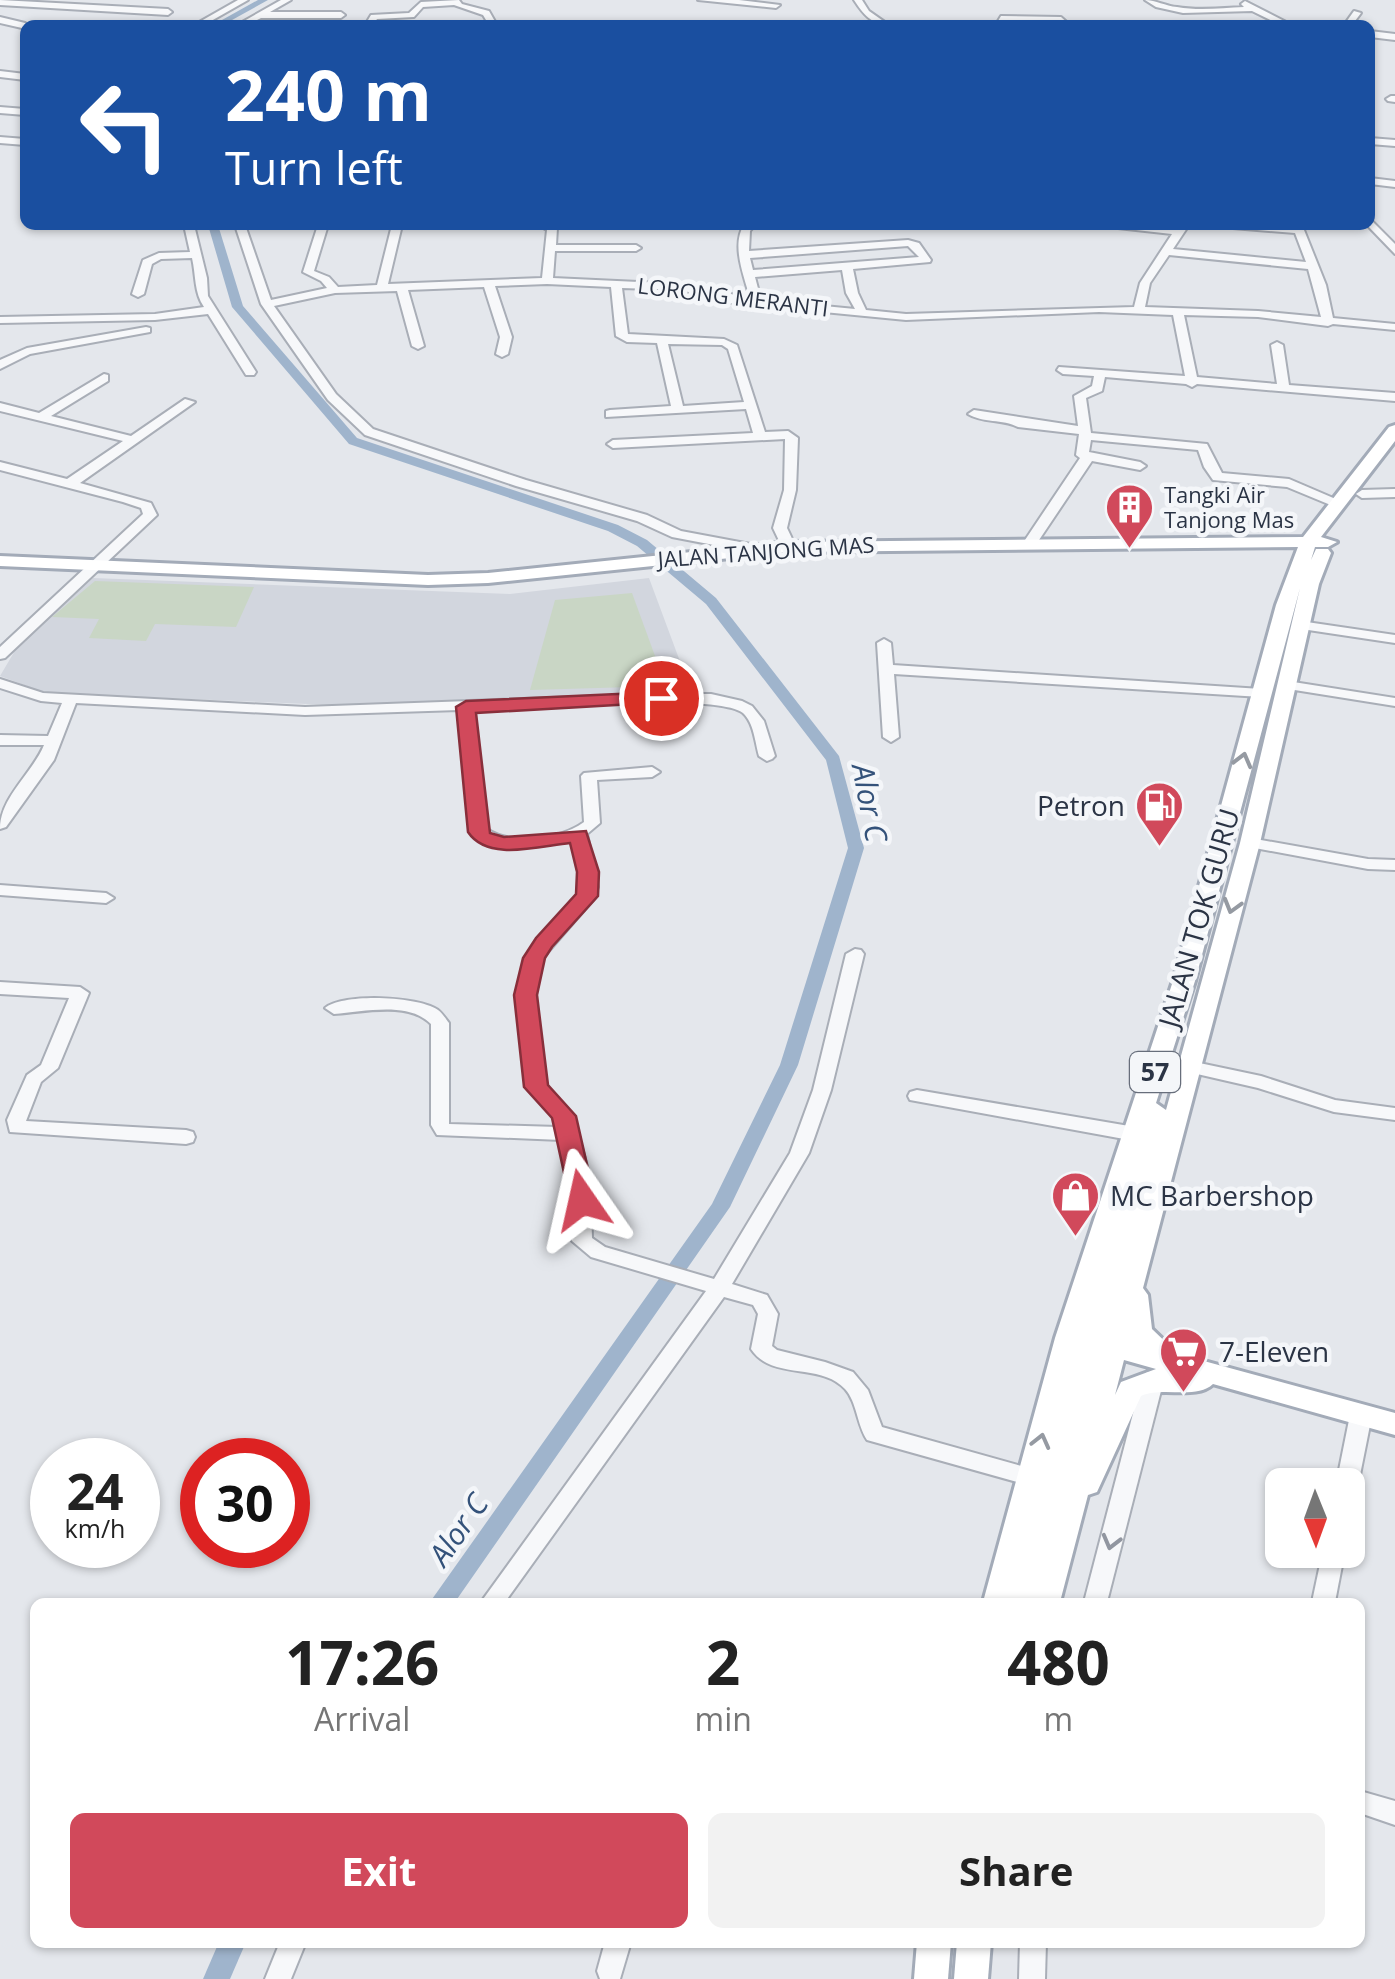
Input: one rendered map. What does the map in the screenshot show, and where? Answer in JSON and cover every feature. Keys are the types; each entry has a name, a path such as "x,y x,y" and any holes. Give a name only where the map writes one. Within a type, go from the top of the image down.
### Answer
{"main road":[{"name":"JALAN TOK GURU","path":"1047,1598 1103,1344 1134,1277 1250,843 1321,538 1333,509 1395,430"},
{"name":"JALAN TOK GURU","path":"999,1598 1068,1338 1184,981 1296,575 1321,538 1395,454"},
{"path":"1260,536 1289,532 1333,509"},
{"name":"JALAN TANJONG MAS","path":"931,545 1032,540 1321,538"},
{"name":"JALAN TANJONG MAS","path":"0,561 428,580 789,546 1321,538"},
{"path":"1222,542 1280,554 1296,575"},
{"path":"1019,1598 1103,1344 1150,1138 1159,1058"},
{"path":"1134,1277 1139,1333 1181,1365"},
{"path":"1103,1344 1395,1424"},
{"path":"1066,1524 1105,1450 1124,1398 1140,1383 1153,1380 1255,1386"},
{"path":"931,1979 934,1948"},
{"path":"971,1979 974,1948"}],"street":[{"path":"205,20 228,4 244,0"},
{"path":"250,20 287,0"},
{"path":"702,0 776,4"},
{"path":"858,0 878,20"},
{"path":"1149,0 1160,7 1250,9 1275,20"},
{"path":"1242,0 1250,9"},
{"path":"374,20 412,15 421,4 455,1 484,12 490,20"},
{"path":"0,2 168,12"},
{"path":"260,15 341,15"},
{"path":"1001,19 1060,20"},
{"path":"1375,228 1395,251"},
{"path":"190,230 202,296 250,372"},
{"path":"242,230 267,304 332,397 369,432 642,518 677,534 756,548"},
{"path":"321,230 308,272 335,290"},
{"path":"382,287 397,230"},
{"path":"547,281 551,248 548,230"},
{"path":"745,230 744,255 756,302"},
{"path":"1139,310 1145,284 1181,230"},
{"path":"1299,230 1328,323"},
{"path":"744,255 908,243 916,245 926,260 750,274"},
{"path":"551,248 636,248"},
{"path":"1165,251 1313,266"},
{"path":"138,294 147,262 159,256 196,255"},
{"path":"847,266 852,293 862,312"},
{"name":"LORONG MERANTI","path":"267,304 335,290 547,281 682,287 756,302 923,317 1066,308 1258,314 1395,328"},
{"path":"489,284 506,337 502,354"},
{"path":"616,285 622,336 730,344 737,354 760,435"},
{"path":"402,288 418,346"},
{"path":"0,320 156,317 210,310"},
{"path":"1178,313 1192,383"},
{"path":"0,365 28,351 146,330"},
{"path":"662,341 678,410"},
{"path":"1277,345 1284,389"},
{"path":"1062,370 1395,397"},
{"path":"1100,374 1098,388 1080,396 1085,433 1080,452 1087,458 1140,466"},
{"path":"40,417 104,378"},
{"path":"68,484 189,402"},
{"path":"610,414 750,405"},
{"path":"0,407 133,440"},
{"path":"974,414 1014,419 1018,424 1204,447 1210,467 1218,477 1289,483 1333,509"},
{"path":"612,444 760,435 792,438 790,490 780,528 789,546"},
{"path":"1032,540 1087,458"},
{"path":"0,466 128,499 146,506 150,515 0,655"},
{"path":"1362,494 1395,493"},
{"path":"1300,625 1395,639"},
{"path":"884,643 891,737"},
{"path":"887,669 1261,693"},
{"path":"0,683 42,696 304,711 661,698 726,702 753,714 768,756"},
{"path":"1286,685 1395,702"},
{"path":"0,824 35,778 71,698"},
{"path":"466,707 478,832 482,838 503,844 579,836 592,824 589,776 652,772"},
{"path":"0,740 54,741"},
{"path":"579,836 590,887 534,958 526,995 536,1087 564,1116 580,1177 582,1241 598,1252 760,1300 766,1306 760,1341 766,1354 849,1379 861,1396 868,1427 875,1434 1032,1477"},
{"path":"1250,843 1395,866"},
{"path":"0,890 106,898"},
{"path":"495,1598 714,1286 800,1153 822,1090 856,954"},
{"path":"0,988 80,993 49,1068 31,1082 16,1120 17,1127 186,1136"},
{"path":"334,1008 399,1006 428,1010 435,1015 440,1022 440,1126 444,1130 568,1134"},
{"path":"1190,1067 1262,1082 1334,1106 1395,1114"},
{"path":"918,1096 1135,1134"},
{"path":"1096,1598 1153,1380"},
{"path":"1350,1468 1361,1415"},
{"path":"1325,1598 1331,1568"},
{"path":"1365,1803 1395,1812"},
{"path":"278,1979 291,1948"},
{"path":"610,1970 616,1948"},
{"path":"1032,1979 1034,1948"}],"shaded area":[{"path":"93,578 510,594 649,578 691,691 331,705 46,693 0,676 16,649"}],"green space":[{"path":"95,581 254,587 236,627 155,624 146,641 89,638 99,619 52,617"},
{"path":"632,593 666,686 530,690 555,600"}],"waterway":[{"name":"Alor C","path":"226,20 264,0"},
{"name":"Alor C","path":"215,230 238,307 353,441 613,528 642,543 711,601 834,759 856,848 789,1065 720,1207 445,1598"},
{"name":"Alor C","path":"216,1979 230,1948"}],"place":[{"name":"Tangki Air Tanjong Mas","path":"1129,550"},
{"name":"Petron","path":"1160,848"},
{"name":"MC Barbershop","path":"1075,1238"},
{"name":"7-Eleven","path":"1184,1394"}],"route":[{"path":"582,1200 564,1116 536,1087 526,995 534,958 587,896 588,872 579,836 503,844 482,838 478,832 466,707 661,698"}]}
